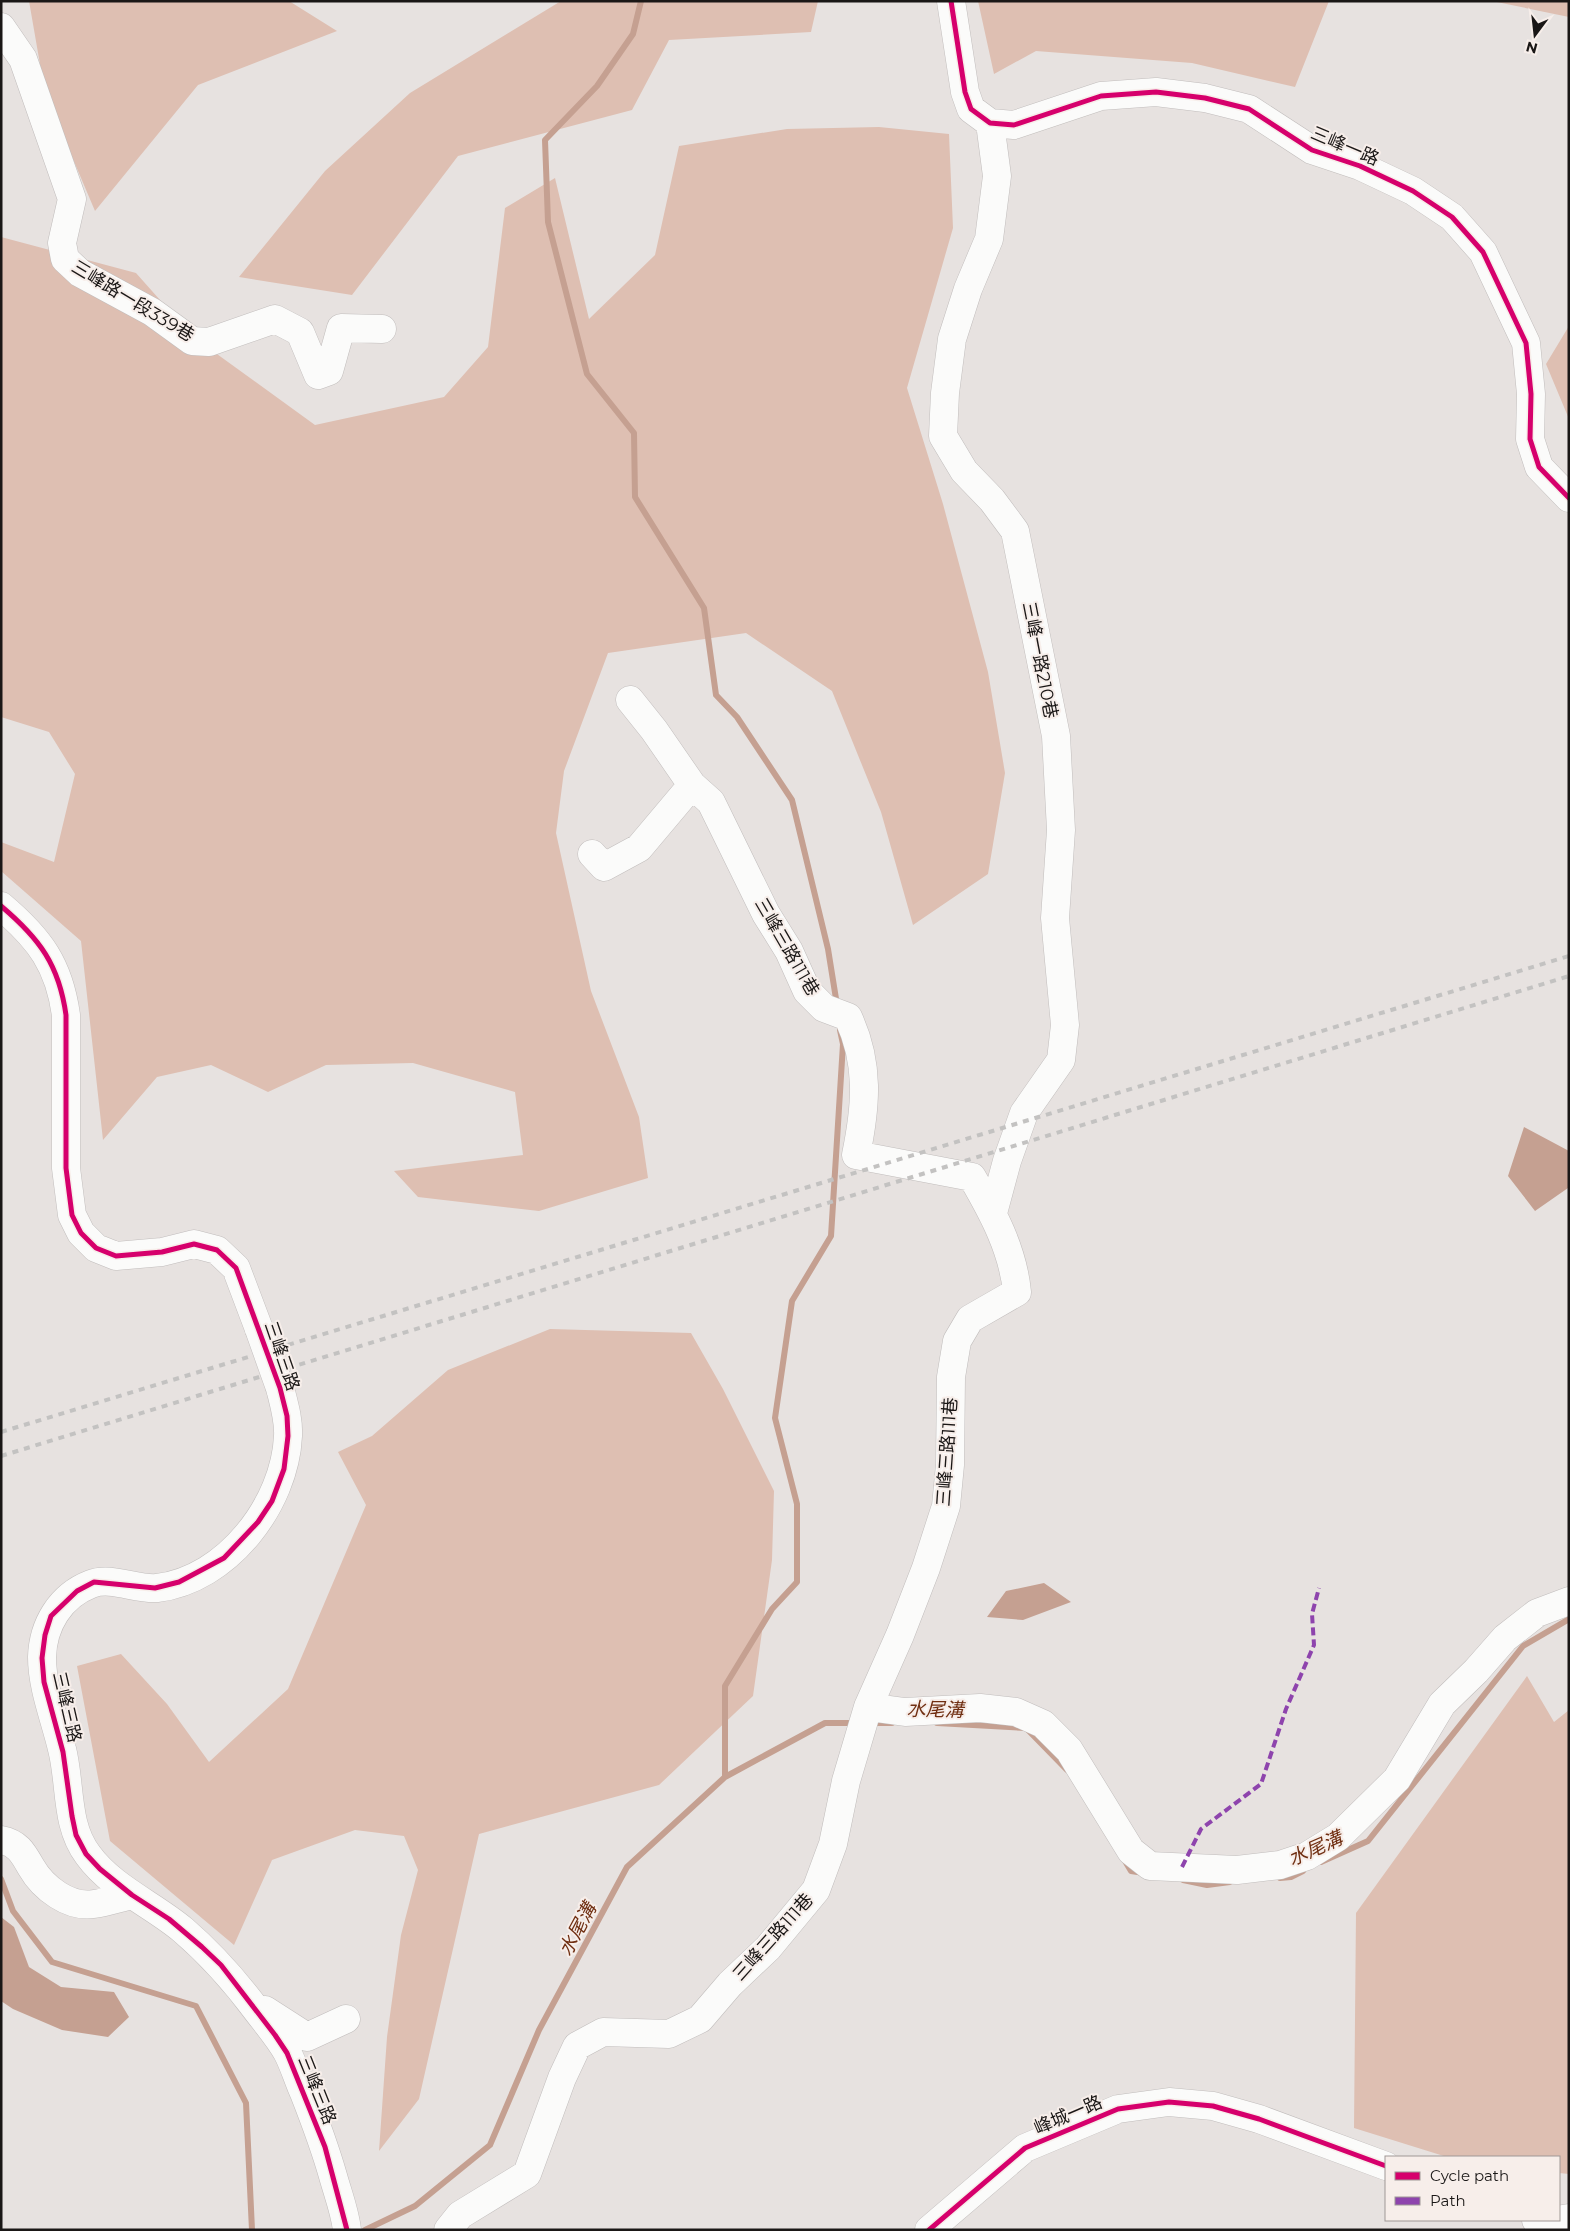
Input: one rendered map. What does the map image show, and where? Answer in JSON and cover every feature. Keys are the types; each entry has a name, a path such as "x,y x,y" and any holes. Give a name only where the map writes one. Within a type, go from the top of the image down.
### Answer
{"street":[{"path":"951,1 965,92 971,109 990,123"},
{"name":"三峰路一段339巷","path":"1,27 23,59 72,199 62,243 65,259 80,273 152,312 192,341 209,342 275,319 300,332 318,375 329,371 341,328 382,328"},
{"name":"三峰一路","path":"990,123 1014,125 1101,96 1156,92 1205,98 1249,109 1312,150 1360,166 1413,191 1452,217 1483,252 1526,343 1531,394 1530,439 1539,467 1569,498"},
{"name":"三峰一路210巷","path":"990,123 997,176 989,239 968,288 952,339 945,394 943,436 964,471 992,500 1015,531 1056,736 1061,830 1055,918 1065,1025 1061,1060 1024,1113 993,1213"},
{"name":"三峰三路111巷","path":"448,2230 460,2215 527,2174 562,2078 577,2046 603,2032 669,2034 700,2019 730,1984 768,1948 816,1890 833,1844 846,1781 867,1708 926,1568 946,1506 950,1465 951,1378 957,1341 970,1318 1018,1292 1015,1268 993,1213 972,1177 856,1156 866,1083 859,1039 848,1016 824,1008 807,991 789,951 766,914 711,802 692,784 630,700"},
{"path":"592,854 604,867 639,848 692,784"},
{"name":"三峰三路","path":"1,906 27,930 43,950 56,970 63,991 66,1015 66,1168 72,1215 81,1234 96,1248 116,1256 162,1252 194,1244 217,1250 236,1268 280,1388 287,1416 288,1436 284,1469 272,1501 258,1522 224,1558 180,1582 155,1588 94,1582 77,1591 51,1616 44,1635 42,1658 44,1682 63,1752 76,1835 86,1854 100,1869 132,1895 170,1919 220,1964 249,2000 287,2053 325,2147 347,2227"},
{"path":"867,1708 905,1712 980,1708 1016,1712 1043,1724 1069,1750 1131,1851 1150,1866 1237,1870 1280,1865 1308,1856 1338,1837 1397,1779 1442,1704 1476,1671 1505,1638 1537,1613 1569,1601"},
{"path":"1,1840 9,1842 22,1850 32,1869 49,1889 71,1902 92,1905 132,1895"},
{"path":"249,2000 307,2038 346,2019"},
{"name":"峰城一路","path":"929,2230 1025,2148 1118,2109 1169,2102 1213,2106 1260,2119 1385,2166"}],"shaded area":[{"path":"29,1 289,1 337,31 198,85 95,211 45,93"},
{"path":"561,1 818,1 811,32 669,40 632,110 458,156 352,295 239,277 325,171 410,93"},
{"path":"978,1 1329,1 1295,87 1192,63 1036,51 994,74"},
{"path":"1492,1 1569,1 1569,17"},
{"path":"879,127 949,134 953,228 907,388 943,504 988,672 1005,773 988,874 913,925 881,812 832,691 746,633 608,653 564,771 556,833 591,991 639,1117 648,1178 539,1211 418,1197 394,1171 523,1155 515,1092 413,1063 326,1065 268,1092 211,1065 157,1077 103,1140 81,941 1,871 1,842 54,862 75,774 49,732 1,717 1,237 136,273 192,336 315,425 444,397 488,347 505,208 555,178 589,319 655,255 679,146 787,129"},
{"path":"1569,326 1569,419 1546,364"},
{"path":"1524,1127 1569,1151 1568,1188 1535,1211 1508,1176"},
{"path":"550,1329 691,1333 723,1389 774,1491 772,1560 753,1696 659,1785 479,1834 419,2099 379,2151 387,2037 401,1935 418,1870 404,1836 355,1830 272,1860 234,1945 110,1841 77,1666 121,1654 167,1704 209,1762 288,1689 366,1505 338,1452 372,1436 448,1370"},
{"path":"1044,1583 1071,1602 1023,1620 987,1617 1006,1591"},
{"path":"1527,1676 1554,1722 1569,1710 1569,2174 1560,2173 1560,2156 1444,2156 1354,2128 1356,1913"},
{"path":"1,1917 14,1927 29,1967 61,1987 114,1992 129,2017 108,2037 62,2030 13,2009 1,2001"}],"waterway":[{"path":"641,1 633,34 597,86 545,140 548,222 587,374 634,433 635,497 704,608 716,695 737,717 792,800 828,949 837,1005"},
{"path":"725,1777 725,1686 772,1609 797,1582 797,1504 775,1418 792,1301 831,1236 843,1044 840,1030"},
{"name":"水尾溝","path":"1321,1862 1368,1841 1523,1646 1569,1619"},
{"name":"水尾溝","path":"365,2230 415,2206 490,2145 539,2030 627,1867 725,1777 825,1723 857,1723"},
{"name":"水尾溝","path":"870,1723 892,1723"},
{"name":"水尾溝","path":"937,1723 1026,1728 1067,1770"},
{"name":"水尾溝","path":"1125,1861 1131,1871 1144,1873"},
{"name":"水尾溝","path":"1280,1878 1291,1877 1303,1871"},
{"path":"1,1879 13,1911 52,1962 196,2006 246,2103 252,2230"},
{"name":"水尾溝","path":"1183,1880 1207,1885 1230,1882"}],"railway":[{"path":"1,1432 1569,956"},
{"path":"1,1456 1569,976"}],"marked path":[{"path":"1182,1867 1201,1829 1261,1784 1286,1709 1314,1645 1312,1614 1319,1588"}],"cycle path":[{"path":"951,1 965,92 971,109 990,123 1014,125 1101,96 1156,92 1205,98 1249,109 1312,150 1360,166 1413,191 1452,217 1483,252 1526,343 1531,394 1530,439 1539,467 1569,498"},
{"path":"1,906 27,930 46,954 53,967 63,997 66,1015 66,1168 72,1215 81,1233 96,1248 116,1256 162,1252 194,1244 217,1250 236,1268 280,1388 287,1416 288,1436 284,1469 272,1501 258,1522 224,1558 179,1582 155,1588 94,1582 77,1591 51,1616 45,1635 42,1658 44,1682 63,1752 76,1835 86,1854 100,1869 132,1895 169,1919 221,1965 275,2035 287,2053 325,2147 347,2230"},
{"path":"929,2230 1025,2148 1118,2109 1169,2102 1213,2106 1259,2119 1385,2166"}]}
